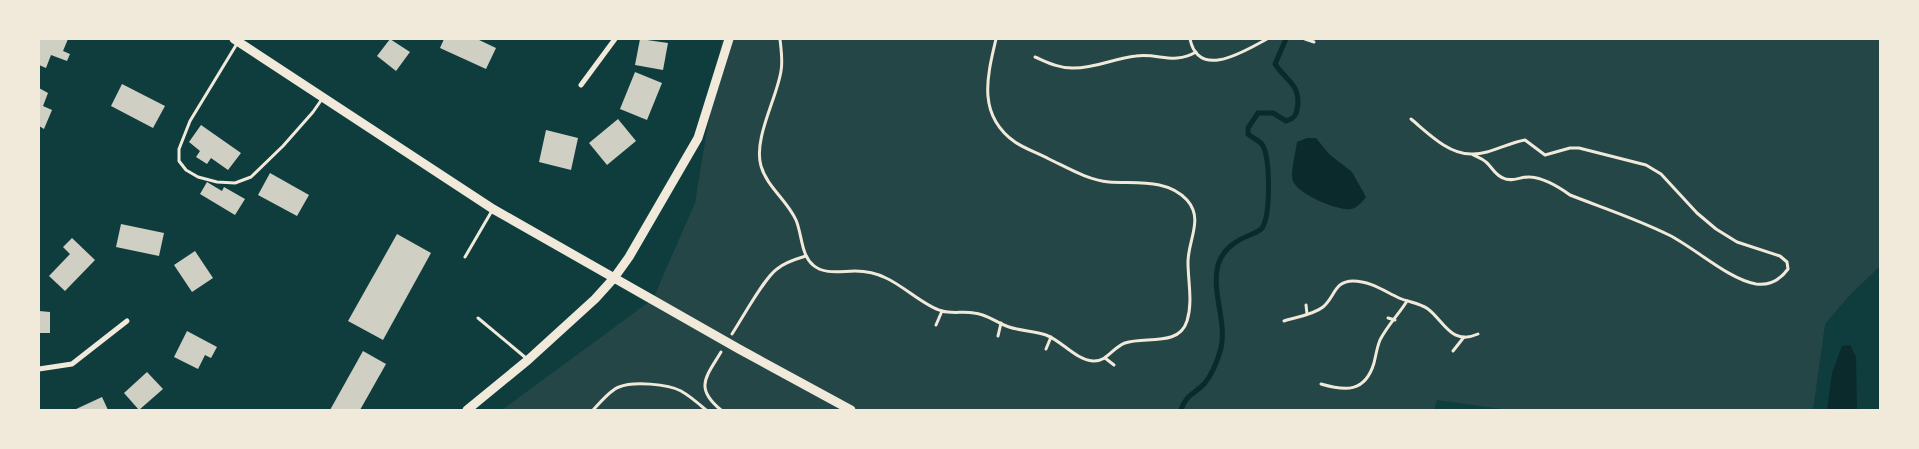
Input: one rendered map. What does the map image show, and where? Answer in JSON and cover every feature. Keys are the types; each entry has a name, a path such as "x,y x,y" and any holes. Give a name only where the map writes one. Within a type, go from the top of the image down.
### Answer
{"street":[{"path":"581,85 615,39"},
{"path":"467,410 528,360 595,299 614,278 634,249 698,138 729,39"},
{"path":"236,40 493,209 739,349 851,410"},
{"path":"39,369 72,364 127,320"}],"lane":[{"path":"236,40 190,121 179,150 179,161 186,170 198,177 217,182 235,183 251,177 301,126 323,97"},
{"path":"465,257 493,209"},
{"path":"478,318 528,360"}],"path":[{"path":"780,39 782,68 764,126 759,153 761,165 769,184 795,218 806,256 813,266 822,270 869,272 886,278 942,311 974,312 988,316 1007,326 1044,334 1084,359 1096,361 1105,358 1118,346 1128,342 1174,336 1183,331 1188,320 1191,292 1188,258 1195,229 1194,214 1187,200 1176,192 1159,185 1094,179 1016,143 999,128 990,110 986,91 996,39"},
{"path":"1190,39 1196,52 1205,59 1214,61 1224,60 1267,39"},
{"path":"1305,39 1314,42"},
{"path":"1035,57 1053,65 1071,68 1093,66 1117,58 1147,55 1169,60 1179,59 1196,52"},
{"path":"1411,120 1455,151 1472,154 1486,161 1496,174 1504,179 1512,180 1531,177 1545,181 1570,195 1670,235 1734,275 1756,284 1778,281 1788,269 1787,262 1780,256 1737,242 1716,229 1697,213 1661,174 1646,165 1579,148 1570,148 1545,155 1524,140 1472,154"},
{"path":"745,314 775,269 806,256"},
{"path":"1284,321 1313,312 1324,306 1337,287 1343,282 1354,281 1367,283 1429,310 1450,332 1470,338 1478,334"},
{"path":"1320,384 1338,389 1348,389 1360,385 1370,372 1381,339 1407,301"},
{"path":"1306,305 1307,314"},
{"path":"936,325 942,311"},
{"path":"1388,318 1395,320"},
{"path":"998,336 1001,323"},
{"path":"1453,351 1464,337"},
{"path":"1046,349 1051,338"},
{"path":"1105,358 1114,365"},
{"path":"712,366 703,386 705,394 720,410"},
{"path":"593,410 618,387 636,383 665,386 679,390 706,410"}],"shaded area":[{"path":"722,39 1880,39 1880,266 1848,297 1825,324 1813,410 1509,410 1437,400 1434,410 502,410 653,299 695,203"},
{"path":"1307,138 1316,138 1329,154 1352,172 1366,197 1361,203 1351,209 1337,207 1319,201 1296,186 1292,173 1297,142"},
{"path":"1850,345 1856,357 1857,410 1827,410 1832,373 1842,346"}],"building":[{"path":"39,39 68,39 63,51 70,54 67,61 51,55 46,68 39,65"},
{"path":"390,39 410,52 396,71 377,56"},
{"path":"444,39 477,39 496,48 486,69 440,48"},
{"path":"640,39 668,43 663,70 635,65"},
{"path":"635,72 662,83 647,120 620,109"},
{"path":"122,84 165,106 153,128 111,106"},
{"path":"39,88 48,93 43,106 52,110 44,129 39,126"},
{"path":"618,119 636,141 607,165 589,143"},
{"path":"201,125 241,153 228,170 211,158 207,164 196,157 200,151 189,142"},
{"path":"546,130 578,138 571,170 539,162"},
{"path":"270,173 309,195 297,216 258,195"},
{"path":"207,182 222,191 224,187 245,199 235,215 200,194"},
{"path":"121,224 164,233 159,256 116,247"},
{"path":"397,234 431,253 383,340 348,321"},
{"path":"72,238 95,260 65,291 49,276 70,254 63,247"},
{"path":"195,251 213,278 192,292 174,265"},
{"path":"39,311 50,312 50,333 39,333"},
{"path":"187,331 217,347 211,358 205,355 198,369 174,357"},
{"path":"363,351 386,364 360,410 330,410"},
{"path":"147,372 163,389 139,410 124,393"},
{"path":"102,397 108,410 74,410"}],"waterway":[{"path":"1181,410 1188,397 1208,379 1221,348 1222,328 1216,285 1216,275 1220,259 1230,246 1260,230 1265,221 1268,200 1267,162 1262,144 1248,134 1248,128 1258,113 1273,113 1286,121 1294,117 1297,112 1298,102 1295,89 1275,64 1286,39"}]}
